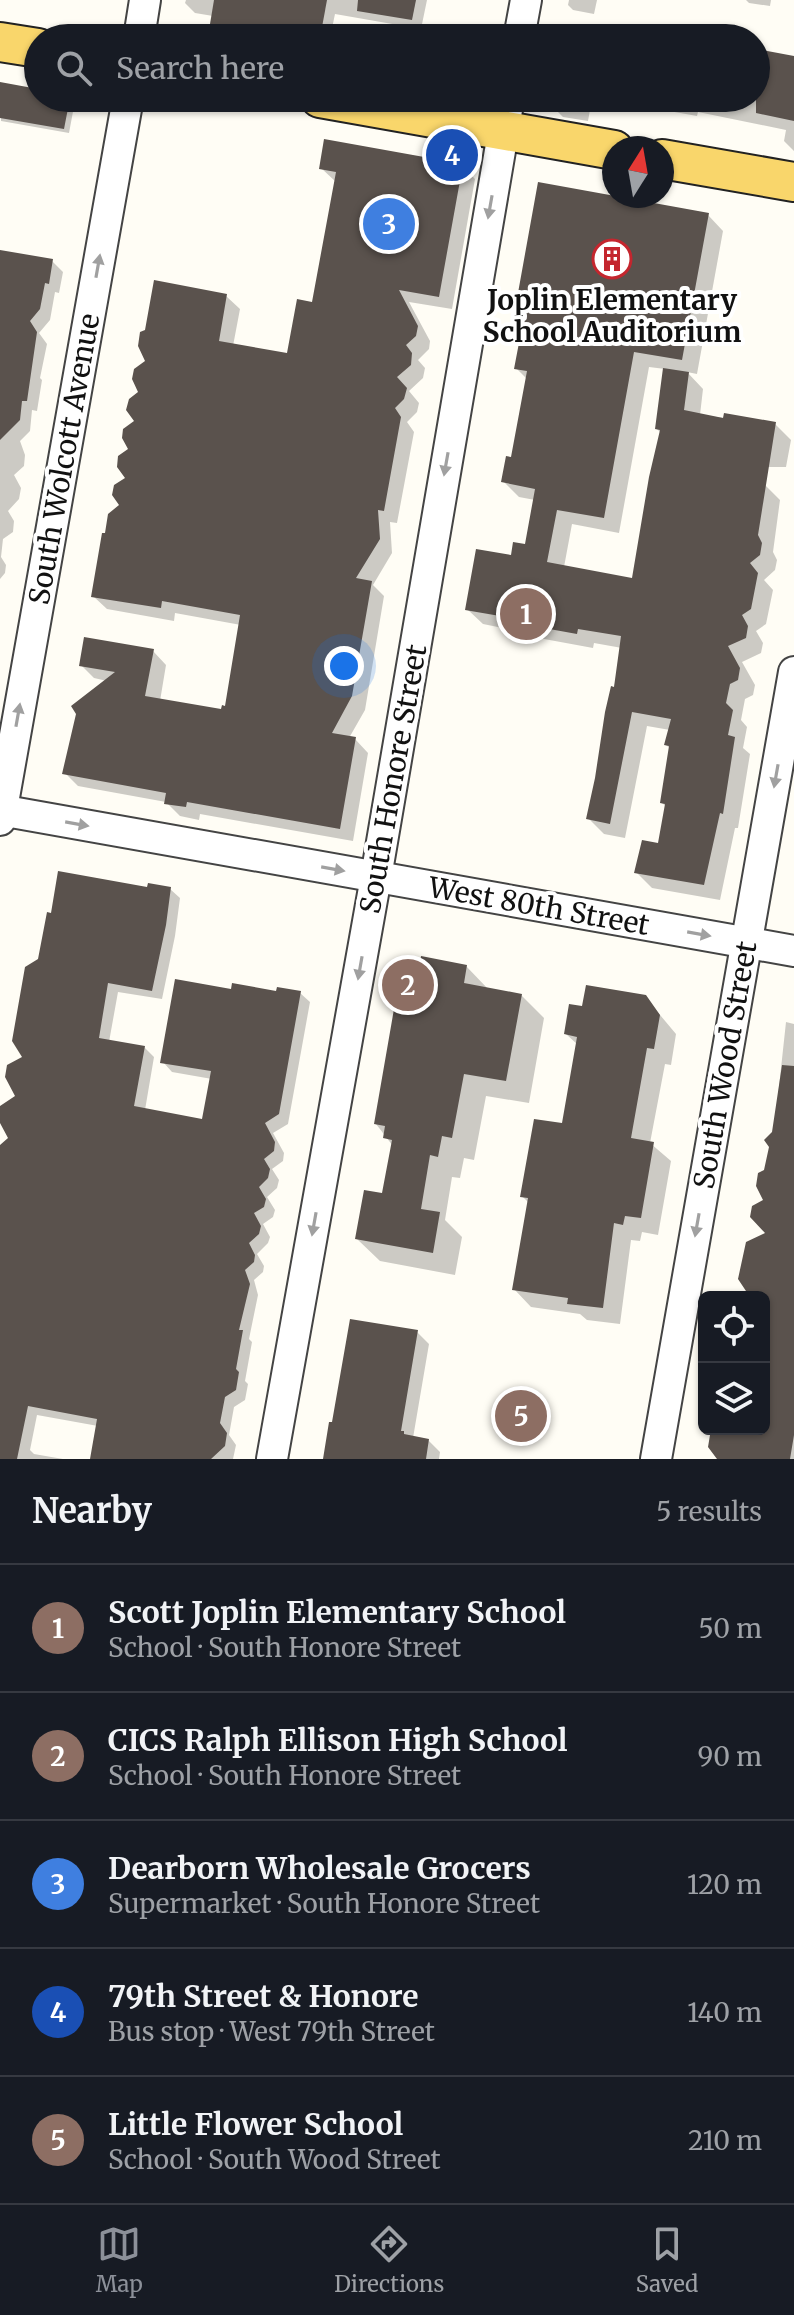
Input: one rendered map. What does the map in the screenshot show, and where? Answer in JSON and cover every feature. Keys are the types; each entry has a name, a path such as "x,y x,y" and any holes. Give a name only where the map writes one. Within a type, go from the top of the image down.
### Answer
{"main road":[{"path":"0,42 24,46"},
{"path":"483,112 506,114 602,146"},
{"path":"674,161 794,182"}],"street":[{"path":"141,24 145,0"},
{"path":"522,24 526,0"},
{"name":"South Wolcott Avenue","path":"1,814 126,112"},
{"name":"South Honore Street","path":"272,1459 376,877 506,114"},
{"name":"South Wood Street","path":"656,1459 794,672"},
{"name":"West 80th Street","path":"1,814 794,951"}],"building":[{"path":"214,0 327,0 323,24 210,24"},
{"path":"358,0 416,0 412,20 357,11"},
{"path":"770,52 794,56 794,121 756,113 770,112"},
{"path":"0,82 24,86 24,112 67,112 64,129 0,118"},
{"path":"324,139 463,164 439,297 399,290 418,326 416,336 406,345 412,353 411,365 397,377 407,388 404,399 395,408 401,417 384,511 378,510 380,539 356,578 372,581 352,696 332,733 356,737 340,829 187,802 186,807 164,804 166,793 62,774 76,714 71,706 115,672 79,666 84,637 154,649 145,696 221,709 222,705 225,706 240,615 162,601 161,608 91,597 102,533 105,533 108,514 119,505 112,495 114,485 125,478 117,467 118,456 128,449 122,438 123,429 134,421 126,410 129,399 138,392 132,379 134,369 145,361 138,346 140,332 145,330 154,280 227,294 219,341 287,353 297,299 312,302 336,172 319,169"},
{"path":"538,182 602,194 602,208 674,207 709,213 682,360 634,352 604,518 557,510 547,562 632,578 660,430 655,429 663,368 689,372 684,410 723,418 724,413 776,422 758,535 762,543 760,555 750,563 758,573 751,609 742,615 748,626 746,638 728,646 740,668 738,680 730,684 726,703 733,710 728,735 735,737 723,814 720,813 704,885 634,873 642,840 658,843 665,804 660,803 669,746 664,745 671,719 632,712 610,824 586,819 605,712 611,686 614,687 621,636 578,629 577,634 500,620 500,616 465,610 476,549 511,555 513,542 525,544 535,489 501,482 506,456 511,457 527,371 514,369 526,306 516,304"},
{"path":"0,250 53,259 49,284 45,283 40,309 30,321 37,332 27,401 22,401 20,420 0,440"},
{"path":"58,871 147,887 148,883 171,887 152,991 108,983 99,1038 145,1046 134,1106 202,1119 211,1071 160,1063 175,979 231,989 232,983 276,991 277,987 301,991 279,1114 265,1123 275,1142 274,1151 264,1159 270,1169 268,1178 259,1187 266,1199 264,1207 254,1213 261,1226 259,1234 249,1243 255,1255 254,1262 245,1270 250,1284 239,1330 243,1330 236,1369 239,1372 236,1390 225,1397 220,1423 227,1433 225,1446 211,1459 90,1459 97,1419 28,1406 17,1459 0,1459 0,1145 8,1138 0,1123 0,1106 15,1096 5,1077 7,1065 22,1057 12,1041 25,967 38,959 47,912 51,913"},
{"path":"421,956 467,965 464,983 522,994 506,1081 464,1074 452,1138 442,1136 438,1157 430,1155 421,1209 440,1212 433,1253 355,1239 364,1190 382,1193 392,1140 383,1138 385,1126 374,1124 398,986 408,988 411,975 418,976"},
{"path":"586,985 646,995 660,1015 654,1049 647,1048 631,1138 654,1142 641,1218 625,1216 623,1225 614,1223 603,1308 567,1304 568,1298 512,1290 528,1198 520,1197 534,1119 562,1123 577,1037 564,1034 569,1004 582,1006"},
{"path":"782,1065 794,1066 794,1435 790,1459 717,1459 708,1447 710,1435 770,1435 770,1291 746,1291 738,1279 746,1242 765,1233 750,1217 752,1206 763,1200 756,1186 758,1173 764,1170 769,1147 764,1140 772,1132"},
{"path":"350,1319 418,1330 401,1431 429,1439 426,1459 323,1459"}],"place":[{"name":"79th Street & Honore","path":"452,155"},
{"name":"Dearborn Wholesale Grocers","path":"389,224"},
{"name":"Joplin Elementary School Auditorium","path":"612,259"},
{"name":"Scott Joplin Elementary School","path":"526,614"},
{"name":"CICS Ralph Ellison High School","path":"408,985"},
{"name":"Little Flower School","path":"521,1416"}]}
